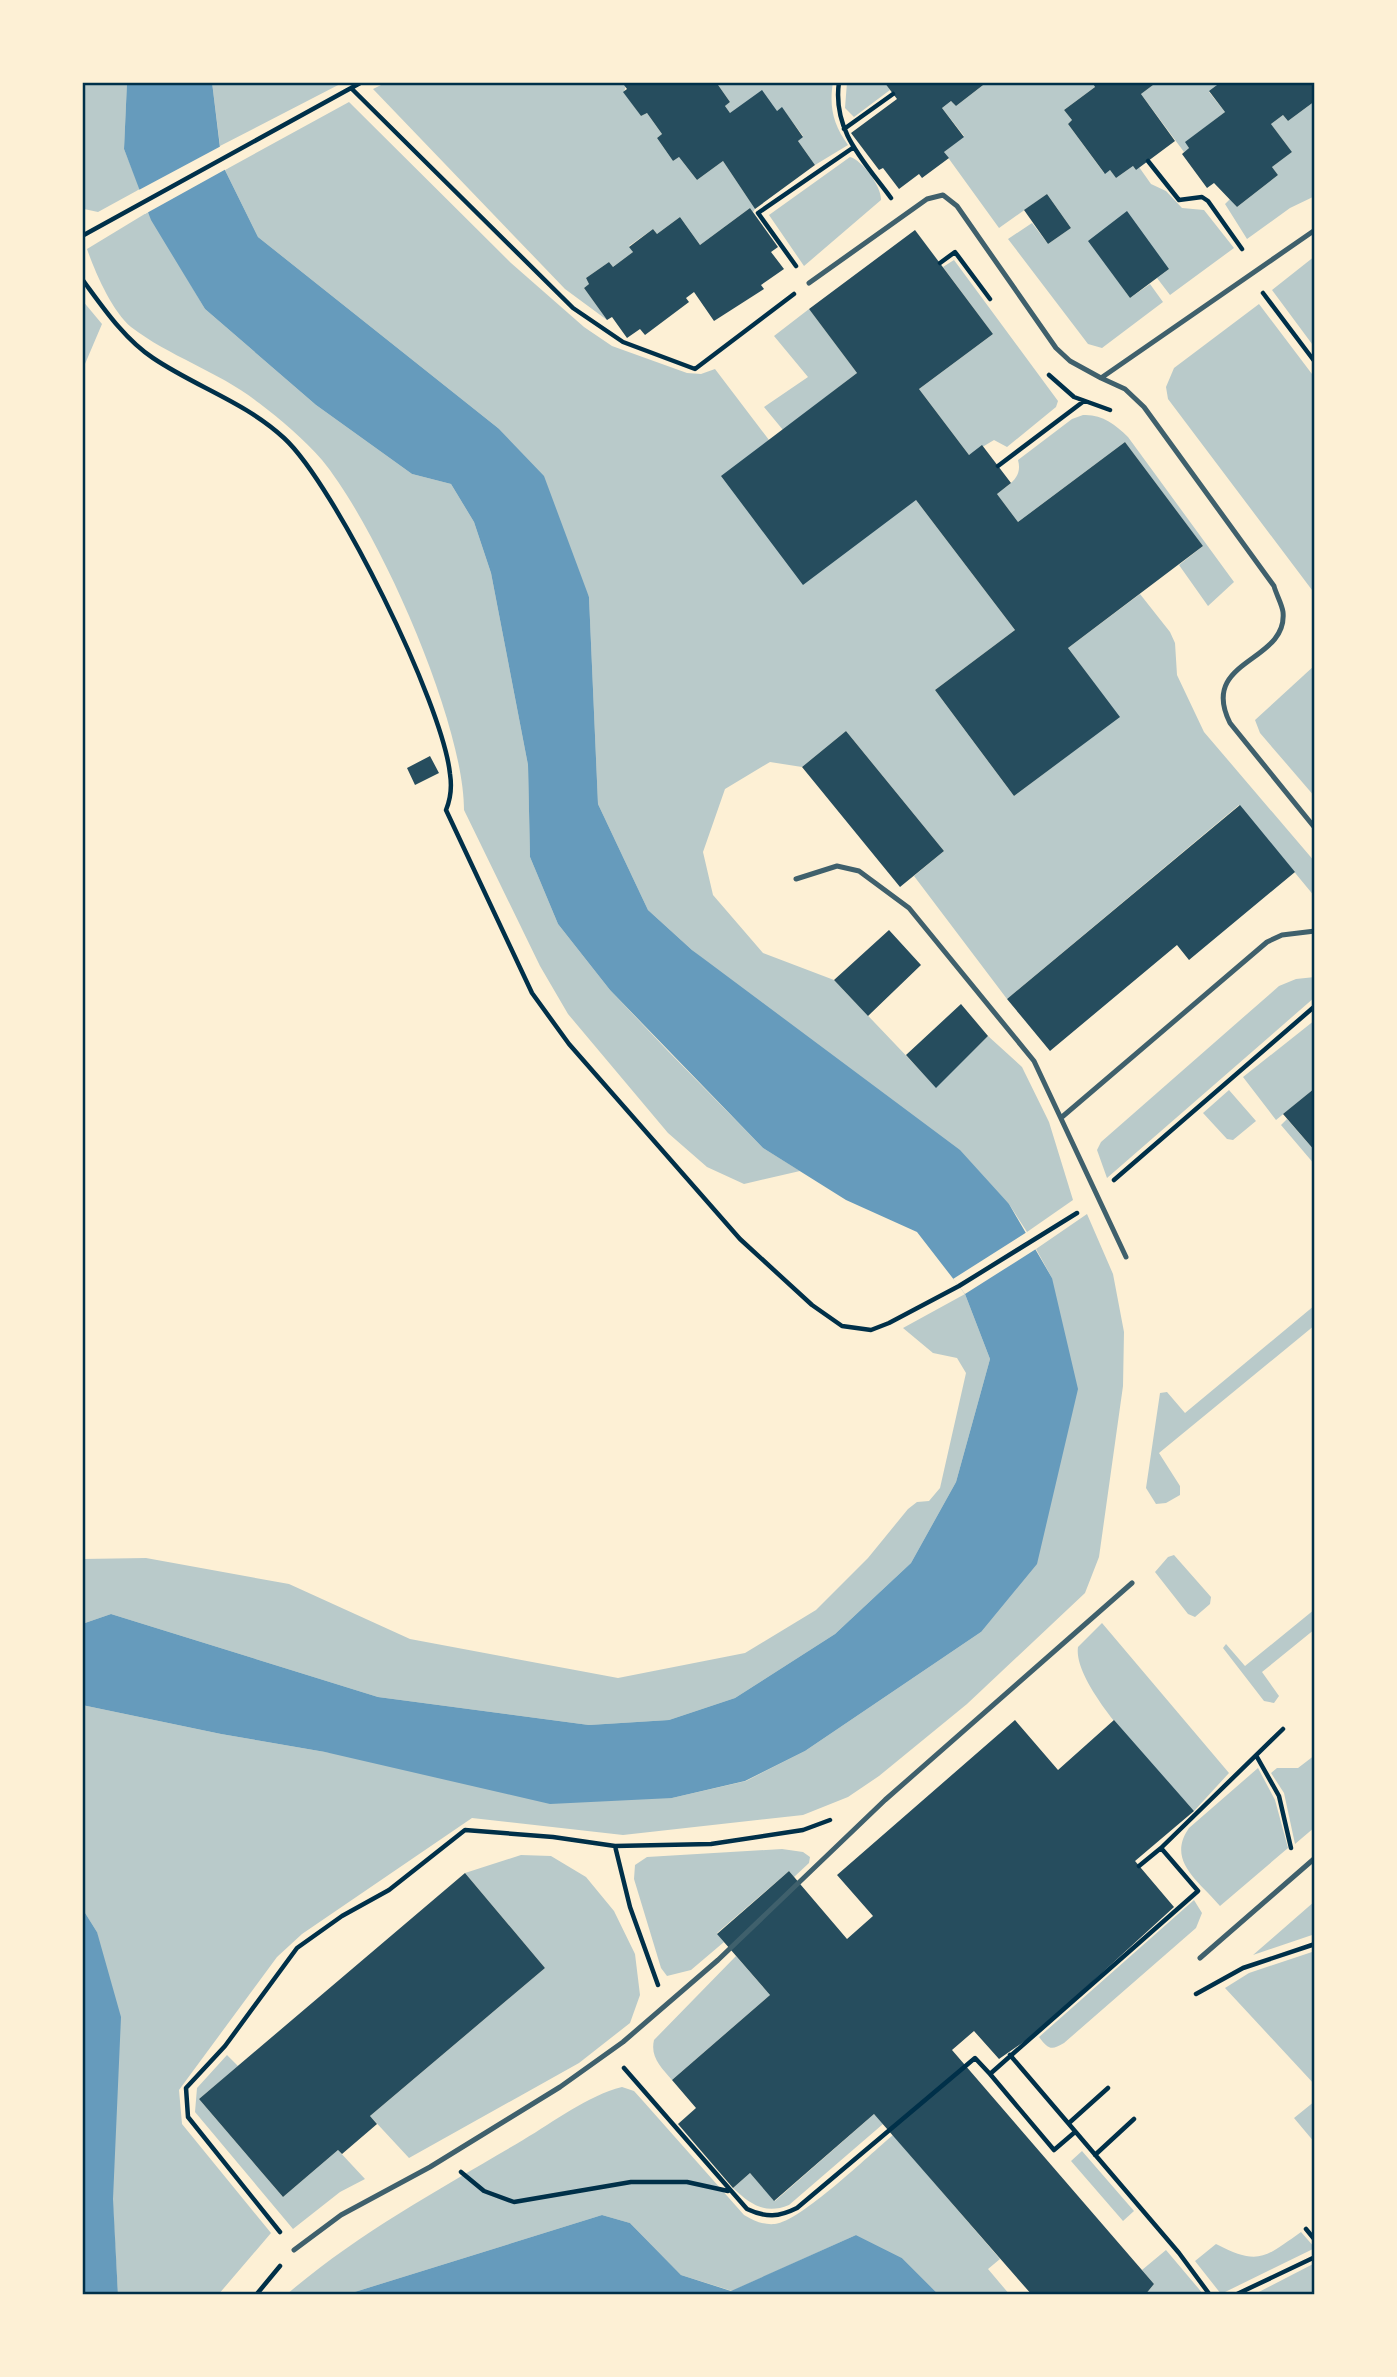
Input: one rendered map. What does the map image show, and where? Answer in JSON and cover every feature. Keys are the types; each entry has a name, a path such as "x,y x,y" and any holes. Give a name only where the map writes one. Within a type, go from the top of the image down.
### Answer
{"lane":[{"path":"809,283 903,214 936,194 950,199 1056,348 1070,361 1125,390 1144,407 1274,586 1283,613 1278,631 1272,641 1230,677 1222,688 1221,705 1230,723 1315,828"},
{"path":"1101,378 1315,230"},
{"path":"796,879 828,868 859,871 909,908 1034,1061 1126,1257"},
{"path":"1062,1117 1267,942 1282,935 1315,931"},
{"path":"294,2250 341,2215 444,2159 559,2087 610,2051 665,2005 885,1800 1132,1583"},
{"path":"1200,1958 1315,1858"}],"path":[{"path":"82,236 362,82"},
{"path":"839,82 836,104 844,129 903,214"},
{"path":"351,88 573,309 623,342 695,369 809,283 758,213 854,147"},
{"path":"844,129 894,94"},
{"path":"1148,161 1179,200 1202,197 1208,201 1242,249"},
{"path":"940,263 954,251 996,306"},
{"path":"1250,275 1315,362"},
{"path":"82,279 110,317 151,357 248,409 286,440 314,474 365,563 423,686 450,772 451,797 446,810 532,993 569,1044 740,1239 812,1305 842,1326 871,1330 959,1286 1077,1213"},
{"path":"1046,372 1060,388 1117,414"},
{"path":"998,466 1085,401"},
{"path":"1108,1186 1315,1006"},
{"path":"1139,1867 1283,1729"},
{"path":"1256,1757 1279,1796 1295,1873"},
{"path":"256,2295 294,2250 188,2117 186,2088 225,2046 297,1948 342,1916 389,1890 466,1830 553,1836 615,1846 710,1844 803,1830 838,1817"},
{"path":"615,1846 630,1907 665,2005"},
{"path":"990,2074 1198,1891 1161,1848"},
{"path":"1196,1994 1243,1968 1315,1944"},
{"path":"610,2051 729,2192 747,2210 758,2215 772,2217 797,2208 975,2058 1054,2150 1075,2132"},
{"path":"1010,2055 1179,2253 1210,2295"},
{"path":"1069,2123 1108,2088"},
{"path":"1095,2155 1134,2119"},
{"path":"444,2159 484,2191 514,2202 631,2182 687,2182 729,2192"},
{"path":"1306,2229 1315,2240"},
{"path":"1235,2295 1315,2257"}],"shaded area":[{"path":"82,82 127,82 124,149 140,189 98,212 84,209"},
{"path":"212,82 344,82 220,146"},
{"path":"387,82 627,82 624,92 641,116 647,113 662,134 657,138 673,161 679,157 697,180 723,161 755,209 753,212 750,208 700,245 680,217 657,234 653,229 629,246 633,252 613,267 609,262 586,278 589,284 584,288 607,320 565,289 373,89"},
{"path":"716,82 833,82 833,115 848,145 815,165 798,141 803,136 782,108 777,111 730,113 725,106 730,102"},
{"path":"847,82 884,82 890,90 854,117 845,108"},
{"path":"987,82 1092,82 1095,87 1064,110 1072,120 1068,124 1104,173 1110,170 1116,178 1133,166 1136,170 1139,167 1151,184 1166,191 1182,208 1204,210 1234,248 1170,295 1157,278 1169,269 1089,241 1130,298 1150,284 1163,302 1102,348 1088,344 1008,239 1032,223 1048,244 1071,228 1047,194 999,228 944,152 964,136 942,108 951,101 956,106"},
{"path":"1157,82 1221,82 1209,92 1225,112 1186,142 1189,148 1184,152 1141,94"},
{"path":"1315,101 1315,196 1290,208 1247,239 1225,204 1230,199 1237,207 1278,175 1272,167 1292,152 1271,124 1283,115 1288,121"},
{"path":"349,102 511,263 584,327 612,346 687,373 701,374 715,369 769,440 916,500 1015,630 935,690 1014,796 1119,717 1068,648 1140,594 1170,632 1175,643 1177,675 1204,732 1315,862 1315,897 1239,805 1007,999 914,876 944,851 846,731 802,767 770,762 725,789 703,852 713,895 763,953 834,980 936,1087 988,1036 1022,1067 1049,1122 1073,1200 1027,1232 1009,1204 692,950 648,910 598,804 589,597 498,428 258,237 225,170"},
{"path":"850,157 860,163 870,175 881,200 804,266 769,215"},
{"path":"148,212 205,309 316,405 412,474 451,484 474,522 491,573 528,765 530,857 558,924 610,990 763,1148 800,1171 744,1184 707,1167 668,1133 568,1014 540,966 464,810 460,772 450,728 434,679 392,577 344,491 322,460 284,423 244,392 131,327 105,291 87,249"},
{"path":"1315,256 1315,348 1272,290"},
{"path":"954,260 1058,401 1056,407 1007,447 994,440 969,455 919,389 993,334 943,267"},
{"path":"82,300 102,324 82,371"},
{"path":"1259,304 1315,378 1315,594 1168,399 1166,387 1174,368"},
{"path":"809,309 857,373 783,430 764,407 808,377 774,336"},
{"path":"1083,415 1108,421 1128,437 1234,582 1208,606 1179,565 1203,546 1125,442 1018,522 997,494 1017,476 1018,460 1072,419"},
{"path":"1315,665 1315,797 1260,733 1255,720"},
{"path":"1315,977 1315,997 1107,1178 1097,1150 1101,1142 1279,986 1296,979"},
{"path":"1315,1020 1315,1088 1276,1120 1243,1077"},
{"path":"1229,1090 1256,1121 1233,1140 1227,1139 1203,1113"},
{"path":"1287,1119 1315,1151 1315,1165 1281,1125"},
{"path":"1087,1214 1113,1274 1124,1332 1123,1386 1099,1557 1085,1593 967,1704 879,1776 848,1797 803,1815 623,1835 472,1818 302,1934 277,1957 179,2090 182,2124 271,2233 218,2295 118,2295 97,1932 82,1908 82,1705 325,1752 672,1798 746,1781 805,1751 981,1632 1052,1278 1036,1249"},
{"path":"965,1294 990,1359 956,1482 911,1563 835,1634 735,1698 669,1720 589,1725 378,1697 111,1614 82,1624 82,1559 146,1558 289,1584 410,1639 618,1678 745,1653 816,1610 868,1558 908,1509 917,1502 929,1501 940,1488 966,1373 957,1358 933,1353 903,1328"},
{"path":"1315,1305 1315,1325 1159,1453 1180,1486 1180,1495 1166,1503 1156,1504 1146,1488 1160,1393 1167,1392 1185,1413"},
{"path":"1174,1555 1211,1597 1210,1604 1195,1617 1188,1614 1155,1572 1168,1557"},
{"path":"1315,1609 1315,1629 1262,1672 1279,1696 1274,1703 1264,1701 1223,1648 1226,1644 1245,1666"},
{"path":"1102,1623 1229,1773 1194,1811 1123,1732 1090,1685 1080,1664 1078,1647"},
{"path":"1315,1755 1315,1827 1295,1844 1284,1793 1271,1773 1277,1768 1298,1768"},
{"path":"1258,1768 1275,1800 1288,1848 1220,1906 1188,1870 1181,1851 1183,1840 1189,1828"},
{"path":"782,1849 803,1852 810,1857 809,1863 794,1877 789,1871 717,1933 724,1942 691,1970 667,1976 661,1968 634,1879 635,1865 647,1857"},
{"path":"521,1855 551,1856 586,1877 614,1911 635,1954 640,1995 630,2023 579,2063 409,2158 370,2116 545,1968 465,1873"},
{"path":"1194,1900 1202,1913 1196,1928 1064,2043 1053,2048 1045,2044 1039,2037"},
{"path":"1315,1901 1315,1934 1253,1955"},
{"path":"1315,1951 1315,2085 1225,1988 1249,1973"},
{"path":"736,1956 770,1995 672,2080 655,2057 654,2040"},
{"path":"227,2055 238,2066 199,2099 283,2197 338,2150 365,2179 340,2192 293,2229 195,2112 197,2088"},
{"path":"622,2087 634,2091 744,2215 763,2223 775,2224 801,2212 893,2135 1000,2259 988,2269 1010,2295 939,2295 902,2258 856,2235 732,2291 681,2275 630,2223 602,2215 345,2295 286,2295 342,2251 401,2212 584,2103"},
{"path":"1315,2101 1315,2143 1294,2118"},
{"path":"874,2114 883,2124 789,2205 773,2209 758,2206 733,2188 750,2173 775,2201"},
{"path":"1082,2151 1134,2211 1123,2221 1071,2161"},
{"path":"1301,2232 1315,2248 1221,2294 1195,2261 1216,2244 1242,2255 1261,2256"},
{"path":"1166,2250 1204,2295 1145,2295 1154,2284 1142,2270"},
{"path":"1315,2263 1315,2295 1253,2295"}],"water":[{"path":"127,82 212,82 222,164 258,237 498,428 544,476 589,597 598,804 648,910 692,950 960,1150 1009,1204 1052,1278 1078,1389 1037,1564 981,1632 805,1751 745,1781 672,1798 550,1804 325,1752 82,1705 82,1624 111,1614 378,1697 589,1725 669,1720 735,1698 835,1634 911,1563 956,1482 990,1359 965,1294 917,1232 846,1200 763,1148 610,990 558,924 530,857 528,765 491,573 474,522 451,484 412,474 316,405 205,309 151,220 124,149"},
{"path":"82,1908 97,1932 121,2017 113,2199 118,2295 82,2295"},
{"path":"602,2215 630,2223 681,2275 731,2291 856,2235 902,2258 939,2295 345,2295"}],"pier":[{"path":"223,145 228,168 145,214 137,191"},
{"path":"1027,1232 1036,1249 965,1294 953,1279"}],"building":[{"path":"627,82 716,82 730,102 725,106 730,113 762,90 777,111 782,107 803,137 798,141 815,165 755,209 723,161 697,180 679,157 673,161 657,138 662,134 647,113 641,116 623,92 627,89 624,85"},
{"path":"884,82 987,82 956,106 951,101 942,108 964,137 944,152 949,158 922,178 919,174 899,189 883,168 879,170 851,133 897,99"},
{"path":"1092,82 1157,82 1141,94 1175,141 1136,170 1133,166 1116,178 1110,170 1105,174 1068,124 1072,120 1064,110 1095,87"},
{"path":"1221,82 1315,82 1315,101 1288,121 1283,115 1271,124 1292,152 1272,167 1278,175 1237,207 1214,183 1207,188 1182,154 1189,148 1185,142 1225,112 1209,91"},
{"path":"1047,194 1071,228 1048,244 1024,210"},
{"path":"750,208 778,247 771,252 784,269 761,285 764,289 714,321 694,292 686,298 689,302 645,335 640,329 627,338 612,317 607,320 584,288 589,284 586,278 609,262 613,267 633,252 629,247 653,229 657,234 680,217 700,245"},
{"path":"1127,211 1169,269 1130,298 1088,241"},
{"path":"915,230 993,334 919,389 969,455 982,445 1011,483 997,494 1018,522 1125,442 1203,546 1068,648 1120,717 1014,796 935,690 1015,630 916,500 803,585 721,476 857,373 809,309"},
{"path":"846,731 944,851 900,887 802,767"},
{"path":"430,756 439,773 415,785 407,768"},
{"path":"1240,805 1295,872 1189,960 1177,945 1050,1051 1007,999"},
{"path":"889,930 921,965 868,1016 834,980"},
{"path":"961,1004 988,1036 936,1088 906,1055"},
{"path":"1315,1088 1315,1151 1283,1114"},
{"path":"1015,1720 1058,1770 1114,1720 1194,1811 1135,1861 1174,1907 1035,2034 999,2059 974,2031 952,2050 1154,2284 1145,2295 1032,2295 874,2114 774,2201 750,2173 733,2188 678,2124 696,2108 672,2080 770,1995 717,1934 789,1871 847,1939 873,1916 837,1875"},
{"path":"465,1873 545,1968 370,2116 377,2124 342,2154 338,2150 283,2197 199,2099"}]}
